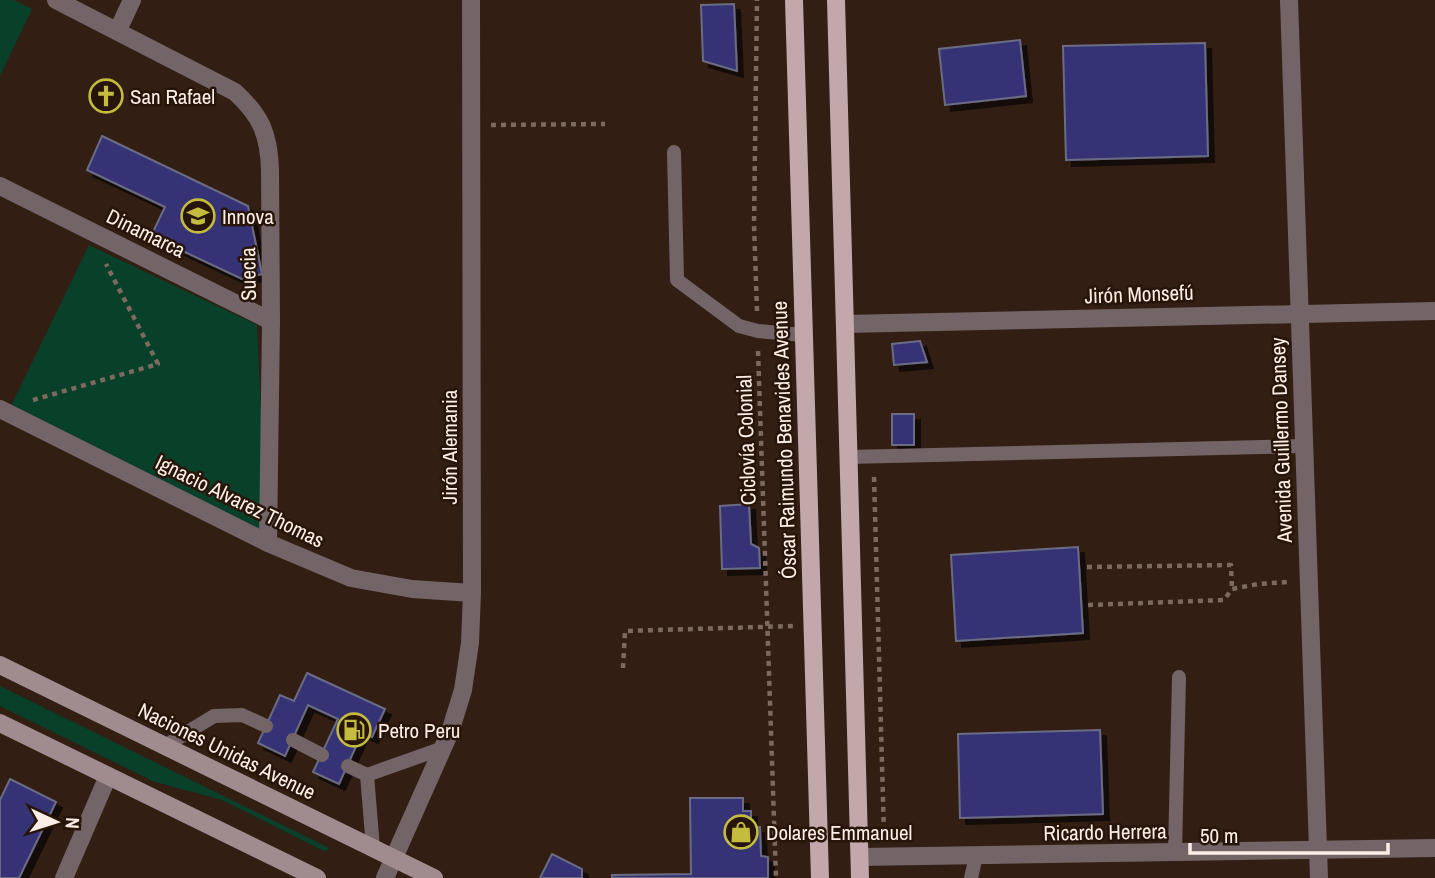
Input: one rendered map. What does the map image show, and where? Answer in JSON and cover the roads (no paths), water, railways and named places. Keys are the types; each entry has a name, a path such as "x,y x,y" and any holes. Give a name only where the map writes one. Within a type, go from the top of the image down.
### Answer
{"main road":[{"name":"Óscar Raimundo Benavides Avenue","path":"794,0 820,878"},
{"path":"836,0 860,878"},
{"name":"Naciones Unidas Avenue","path":"0,666 434,878"},
{"path":"0,723 317,878"}],"street":[{"name":"Suecia","path":"56,0 234,92 250,106 262,125 269,146 271,321 268,543"},
{"path":"118,30 132,0"},
{"name":"Jirón Alemania","path":"385,878 443,748 463,690 470,643 471,0"},
{"name":"Avenida Guillermo Dansey","path":"1289,0 1319,878"},
{"name":"Dinamarca","path":"0,186 271,321"},
{"name":"Jirón Monsefú","path":"845,324 1435,311"},
{"name":"Ignacio Alvarez Thomas","path":"0,409 268,543 351,578 412,589 472,593"},
{"path":"64,878 108,776"},
{"name":"Ricardo Herrera","path":"860,857 1318,852 1435,848"}],"lane":[{"path":"674,152 677,280 739,326 758,331 803,335"},
{"path":"848,457 1305,446"},
{"path":"1175,853 1179,677"},
{"path":"165,746 214,716 242,715 266,726"},
{"path":"293,740 321,755"},
{"path":"348,766 367,775 443,748"},
{"path":"367,775 373,848"},
{"path":"971,878 976,856"}],"place":[{"name":"San Rafael","path":"106,96"},
{"name":"Innova","path":"198,216"},
{"name":"Petro Peru","path":"354,730"},
{"name":"Dolares Emmanuel","path":"741,832"}]}
